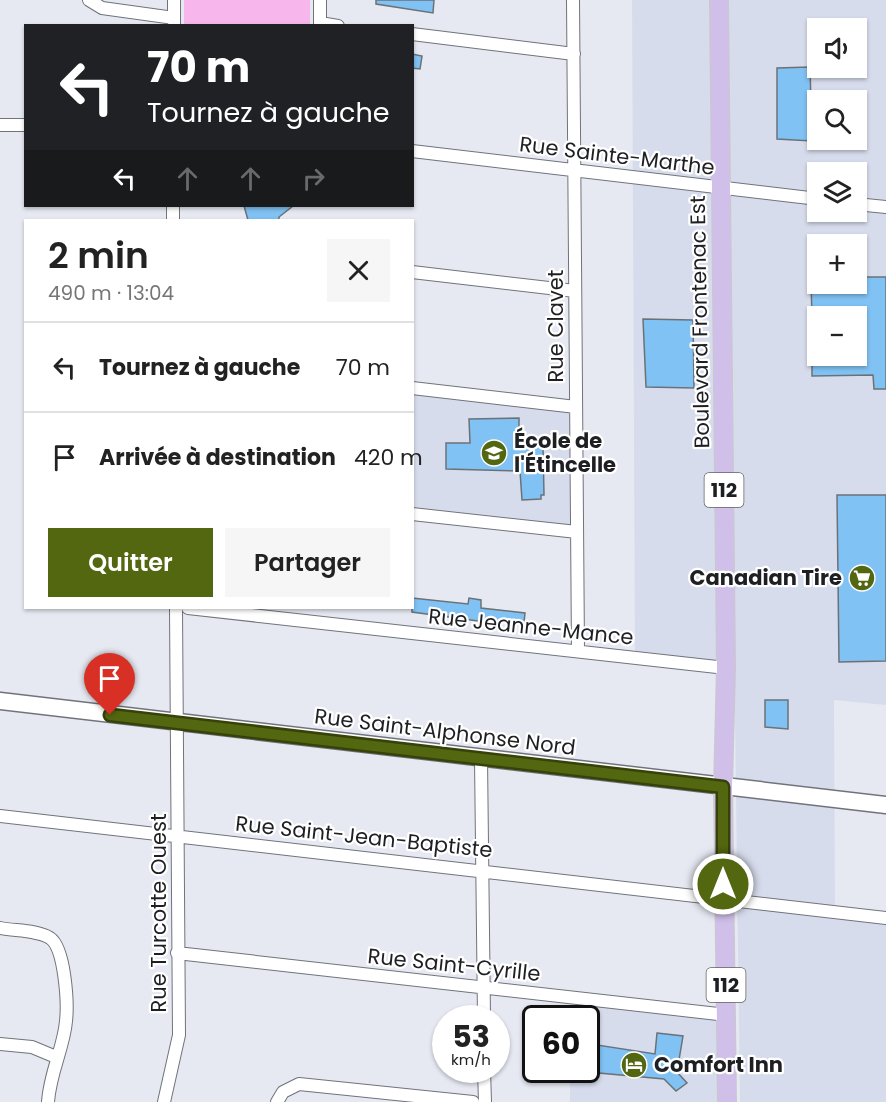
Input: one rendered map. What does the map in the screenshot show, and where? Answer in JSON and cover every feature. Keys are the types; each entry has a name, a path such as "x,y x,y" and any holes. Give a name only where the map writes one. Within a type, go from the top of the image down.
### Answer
{"main road":[{"name":"Boulevard Frontenac Est","path":"719,0 726,668 723,787"},
{"name":"Rue Saint-Alphonse Nord","path":"0,700 175,723 886,805"},
{"name":"112","path":"723,787 727,1102"}],"street":[{"path":"89,0 102,8 174,22 174,0"},
{"path":"320,0 320,24"},
{"name":"Rue Clavet","path":"573,0 578,651"},
{"path":"414,34 574,54"},
{"path":"0,125 24,125"},
{"name":"Rue Sainte-Marthe","path":"414,150 807,198"},
{"path":"867,205 886,207"},
{"path":"414,272 575,291"},
{"path":"414,388 576,407"},
{"path":"414,514 577,532"},
{"name":"Rue Turcotte Ouest","path":"164,1102 179,1035 176,609"},
{"name":"Rue Jeanne-Mance","path":"197,609 726,668"},
{"path":"481,758 484,1005"},
{"name":"Rue Saint-Jean-Baptiste","path":"0,816 886,918"},
{"path":"0,928 45,935 57,945 62,963 67,1019 56,1057 48,1102"},
{"name":"Rue Saint-Cyrille","path":"177,953 727,1015"},
{"path":"0,1044 32,1047 56,1057"},
{"path":"484,1083 485,1102"},
{"path":"277,1102 283,1092 299,1084 386,1097 473,1102"}],"shaded area":[{"path":"184,0 310,0 310,24 184,24"},
{"path":"632,0 712,0 723,668 635,658"},
{"path":"719,0 886,0 886,705 834,700 835,912 886,918 886,1102 740,1102 726,23"},
{"name":"École de l'Étincelle","path":"414,388 576,407 577,532 414,514"},
{"path":"600,1007 722,1019 723,1102 570,1102 570,1083 600,1083"}],"building":[{"path":"376,0 434,0 433,13 376,4"},
{"path":"414,54 422,56 420,69 414,68"},
{"path":"807,67 811,90 807,90 807,141 777,139 777,68"},
{"path":"244,207 292,207 279,219 248,219"},
{"path":"867,277 886,277 886,389 874,389 873,375 812,376 812,366 867,366 867,306 812,306 811,294 867,294"},
{"path":"643,319 693,320 694,388 646,387"},
{"path":"519,418 519,442 543,445 544,495 541,495 541,499 522,500 520,471 446,469 446,443 470,443 469,419"},
{"name":"Canadian Tire","path":"837,495 886,495 886,661 839,662"},
{"path":"414,598 468,604 469,598 481,600 481,608 525,613 524,623 500,621 500,624 412,612"},
{"path":"765,700 788,700 788,729 765,727"},
{"name":"Comfort Inn","path":"657,1033 683,1036 677,1072 687,1083 676,1091 664,1079 600,1073 600,1045 655,1054"}],"place":[{"name":"École de l'Étincelle","path":"494,453"},
{"name":"Canadian Tire","path":"862,578"},
{"name":"Comfort Inn","path":"634,1065"}],"route":[{"path":"110,715 723,787 723,884"}]}
